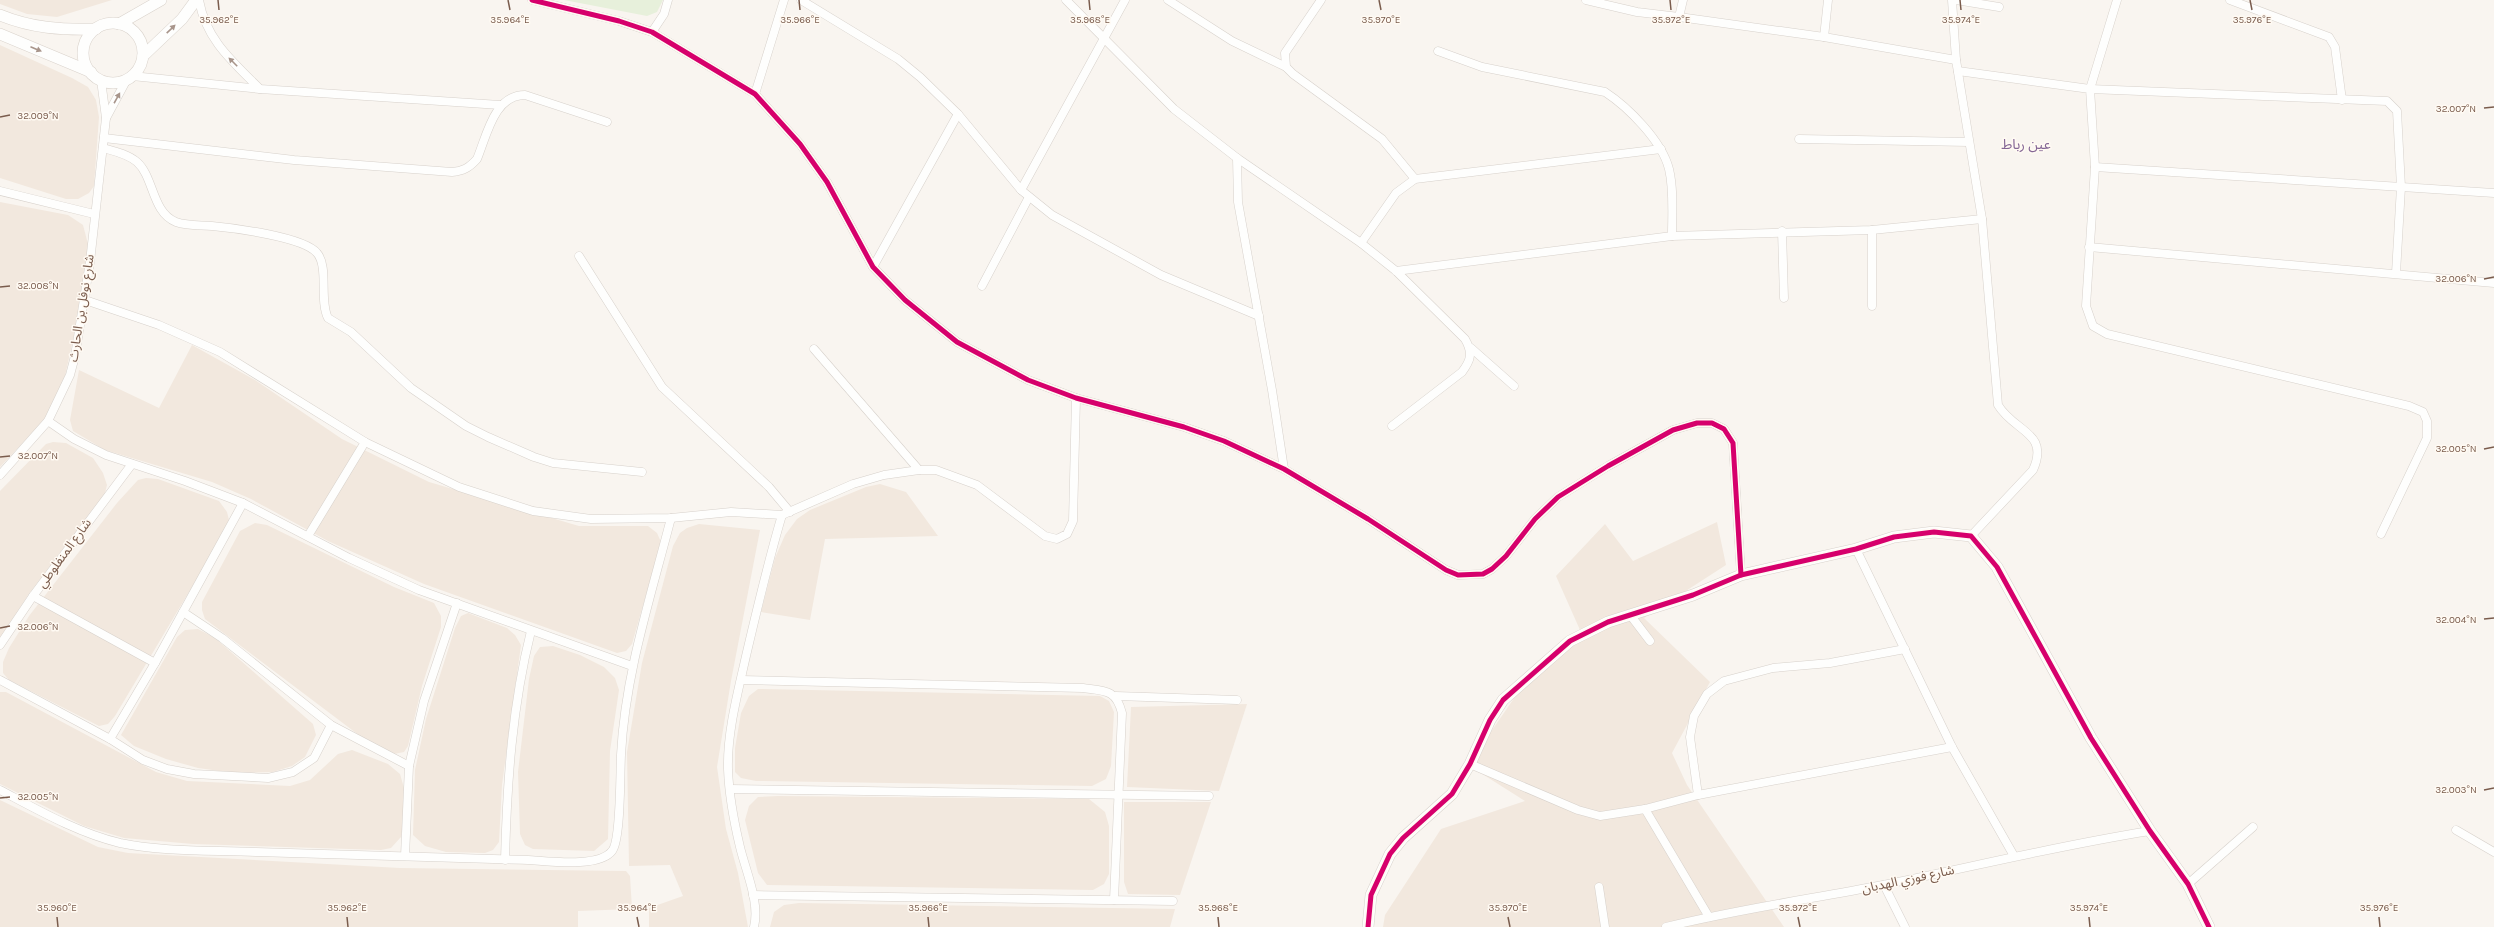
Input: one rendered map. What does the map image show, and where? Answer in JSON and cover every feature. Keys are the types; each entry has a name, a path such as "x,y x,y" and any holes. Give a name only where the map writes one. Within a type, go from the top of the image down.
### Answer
{"street":[{"path":"119,24 161,0"},
{"path":"129,78 139,67 143,56 182,19 198,0"},
{"path":"198,0 207,27 214,41 260,89"},
{"path":"532,0 619,21 652,32 755,94 800,144 827,182 873,267 905,300 957,342 1028,380 1076,398 1203,433 1284,470 1368,519 1446,570 1469,576 1492,569 1506,556 1535,519 1558,497 1608,466 1673,430 1697,423 1712,423 1724,429 1733,443 1741,575"},
{"path":"652,32 664,14 668,0"},
{"path":"755,94 784,0"},
{"path":"802,0 898,59 920,77 958,114 1021,190 1028,197 1065,224 1161,275 1258,316"},
{"path":"1066,0 1174,109 1238,158 1361,243 1396,271 1443,315 1466,339 1471,348 1514,386"},
{"path":"1021,190 1102,38 1125,0"},
{"path":"1168,0 1232,41 1286,67 1293,74 1382,139 1415,179"},
{"path":"1286,67 1284,53 1321,0"},
{"path":"1586,0 1637,12 1824,37 1956,60"},
{"path":"1679,17 1683,0"},
{"path":"1824,37 1828,0"},
{"path":"1952,0 1956,60 1982,219 1998,405 2005,417 2035,440 2038,458 2033,470 1971,536"},
{"path":"1956,0 1999,7"},
{"path":"2117,0 2090,89 2095,167 2086,306 2093,326 2107,334 2408,406 2423,412 2427,421 2426,438 2381,534"},
{"path":"2230,0 2328,37 2335,47 2342,100"},
{"path":"0,15 31,26 49,29 96,29 111,23 119,24 131,29 139,38 143,56"},
{"path":"90,72 86,65 84,49 88,38 96,29"},
{"path":"0,34 90,72 101,80 114,82 129,78 260,89 500,105"},
{"path":"1438,51 1482,66 1605,92 1620,102 1661,149 1669,168 1672,196 1672,236"},
{"path":"1958,71 2090,89 2387,101 2397,110 2401,187 2396,273"},
{"name":"شارع نوفل بن الحارث","path":"106,118 129,78"},
{"name":"شارع نوفل بن الحارث","path":"0,475 48,420 70,375 85,300 103,148 106,118 101,80"},
{"path":"104,138 294,160 418,171 459,172 466,170 477,159 500,105 516,95 525,95 607,122"},
{"path":"873,267 958,114"},
{"path":"1799,139 1969,142"},
{"path":"103,148 131,158 141,166 161,207 170,219 191,225 242,230 296,241 311,247 321,260 323,302 328,318 351,332 411,388 466,426 517,450 554,463 642,472"},
{"path":"1361,243 1396,193 1415,179 1661,149"},
{"path":"1238,158 1238,202 1284,470"},
{"path":"2095,167 2494,193"},
{"path":"0,191 94,214"},
{"path":"982,286 1028,197"},
{"path":"1396,271 1672,236 1782,231 1872,230 1982,219"},
{"path":"1872,230 1872,306"},
{"path":"1782,231 1784,298"},
{"path":"2089,247 2396,273 2494,283"},
{"path":"578,256 662,387 769,487 790,512"},
{"path":"85,300 159,325 220,352 365,442 459,487 533,511 591,519 671,518 731,512 782,515 853,484 884,475 919,470 936,470 977,485 1045,536 1057,538 1064,536 1073,521 1076,398"},
{"path":"1392,426 1462,372 1470,361 1471,348"},
{"path":"814,349 919,470"},
{"path":"48,420 92,448 132,464 185,481 243,503 349,558 419,590 632,666"},
{"path":"308,536 365,442"},
{"name":"شارع المنفلوطي","path":"0,645 33,596 132,464"},
{"path":"110,739 155,663 243,503"},
{"path":"754,927 756,918 753,895 734,820 730,789 729,746 741,680 766,569 782,515"},
{"path":"0,790 69,825 121,843 181,849 505,860 597,860 612,853 617,838 621,751 632,666 671,518"},
{"path":"1368,927 1371,895 1390,854 1403,838 1444,804 1470,764 1490,720 1503,700 1526,678 1570,641 1608,622 1630,616 1741,575 1856,549 1894,537 1934,532 1971,536 1998,567 2091,738 2150,831 2188,884 2209,927"},
{"path":"1856,549 1952,747 2014,856"},
{"path":"33,596 155,663"},
{"path":"405,856 409,766 424,700 458,603"},
{"path":"183,612 222,638 331,725 409,766"},
{"path":"1630,616 1650,641"},
{"path":"505,860 507,776 513,720 520,677 531,631"},
{"path":"1698,795 1690,737 1694,716 1707,694 1724,680 1773,668 1830,663 1905,649"},
{"path":"0,680 110,739 143,760 167,768 194,774 268,778 284,775 302,768 314,758 331,725"},
{"path":"741,680 1083,688 1108,692 1116,696 1238,700"},
{"path":"1114,900 1117,795 1122,713 1116,696"},
{"path":"1470,764 1585,812 1600,816 1645,809 1698,795 1952,747"},
{"path":"730,789 1210,796"},
{"path":"1645,809 1708,917"},
{"path":"2188,884 2253,827"},
{"path":"2456,830 2494,852"},
{"name":"شارع فوزي الهدبان","path":"1666,927 1708,917 1884,884 2014,856 2150,831"},
{"path":"1884,884 1905,927"},
{"path":"1600,888 1605,927"},
{"path":"753,895 1173,901"},
{"path":"756,918 762,927"}],"shaded area":[{"path":"0,0 112,0 57,17 27,14 0,4"},
{"path":"0,45 72,78 88,87 96,100 99,117 94,186 89,193 78,199 66,199 0,178"},
{"path":"0,202 68,215 83,225 88,244 82,299 65,376 45,419 0,467"},
{"path":"192,345 255,380 342,439 429,482 579,526 648,526 657,533 661,542 632,644 626,651 617,653 424,584 328,541 251,499 212,482 105,450 73,431 70,420 79,370 159,408"},
{"path":"53,442 66,443 93,458 103,473 107,485 105,493 28,595 0,639 0,491 46,444"},
{"path":"146,478 158,479 219,501 227,512 229,520 227,528 115,716 108,724 99,726 9,680 3,673 3,662 9,648 29,616 117,503 138,480"},
{"path":"880,484 906,492 938,536 825,539 810,620 761,612 775,558 785,535 797,519 810,510 866,487"},
{"path":"1717,522 1726,565 1644,618 1710,682 1672,753 1687,785 1784,927 1383,927 1385,915 1441,829 1525,801 1468,765 1519,691 1580,630 1556,576 1605,524 1633,561"},
{"path":"255,523 267,525 394,587 434,603 441,616 441,627 422,686 408,746 404,752 394,754 368,742 205,619 202,610 202,602 240,531"},
{"path":"699,524 760,530 731,681 717,767 726,829 738,873 748,927 649,927 649,908 683,896 670,865 629,866 627,752 642,663 673,546 680,533 687,528"},
{"path":"468,613 507,628 515,635 521,645 502,785 499,842 493,850 485,853 446,852 425,846 413,835 415,770 426,719 455,628 461,616"},
{"path":"198,629 215,638 313,724 316,735 305,757 292,766 273,772 234,773 198,768 166,759 134,746 121,735 177,637 185,630"},
{"path":"553,646 580,655 604,667 615,678 619,690 610,751 608,839 594,851 533,849 525,845 520,834 518,772 529,679 534,656 540,647"},
{"path":"758,689 1100,696 1109,701 1114,712 1111,766 1106,779 1092,786 756,781 741,778 735,772 735,748 741,713 749,696"},
{"path":"0,692 6,692 156,772 187,781 290,786 310,780 338,754 352,750 388,764 400,774 404,788 403,827 401,837 391,848 381,850 193,844 124,838 84,826 0,784"},
{"path":"1247,704 1219,791 1127,787 1131,707"},
{"path":"758,797 1089,799 1105,812 1109,826 1109,874 1104,884 1093,890 767,885 758,873 745,820 749,806"},
{"path":"0,800 98,847 128,853 400,868 626,871 630,876 632,909 578,911 578,927 0,927"},
{"path":"1124,802 1211,802 1180,895 1128,894 1124,882"},
{"path":"799,903 1175,909 1170,927 770,927 774,912 784,905"}],"green space":[{"path":"564,0 663,0 657,12 647,16"}],"cycle path":[{"path":"532,0 619,21 652,32 755,94 800,144 827,182 873,267 905,300 957,342 1028,380 1076,398 1184,427 1224,441 1284,469 1368,519 1446,570 1458,575 1483,574 1492,569 1506,556 1535,519 1558,497 1608,466 1673,430 1697,423 1712,423 1724,429 1733,443 1741,575"},
{"path":"1368,927 1371,895 1390,854 1403,838 1452,794 1470,764 1490,720 1503,700 1570,641 1608,622 1693,595 1741,575 1856,549 1894,537 1934,532 1971,536 1997,567 2091,738 2150,831 2188,884 2209,927"}],"district":[{"name":"عين رباط","path":"2026,144"}]}
